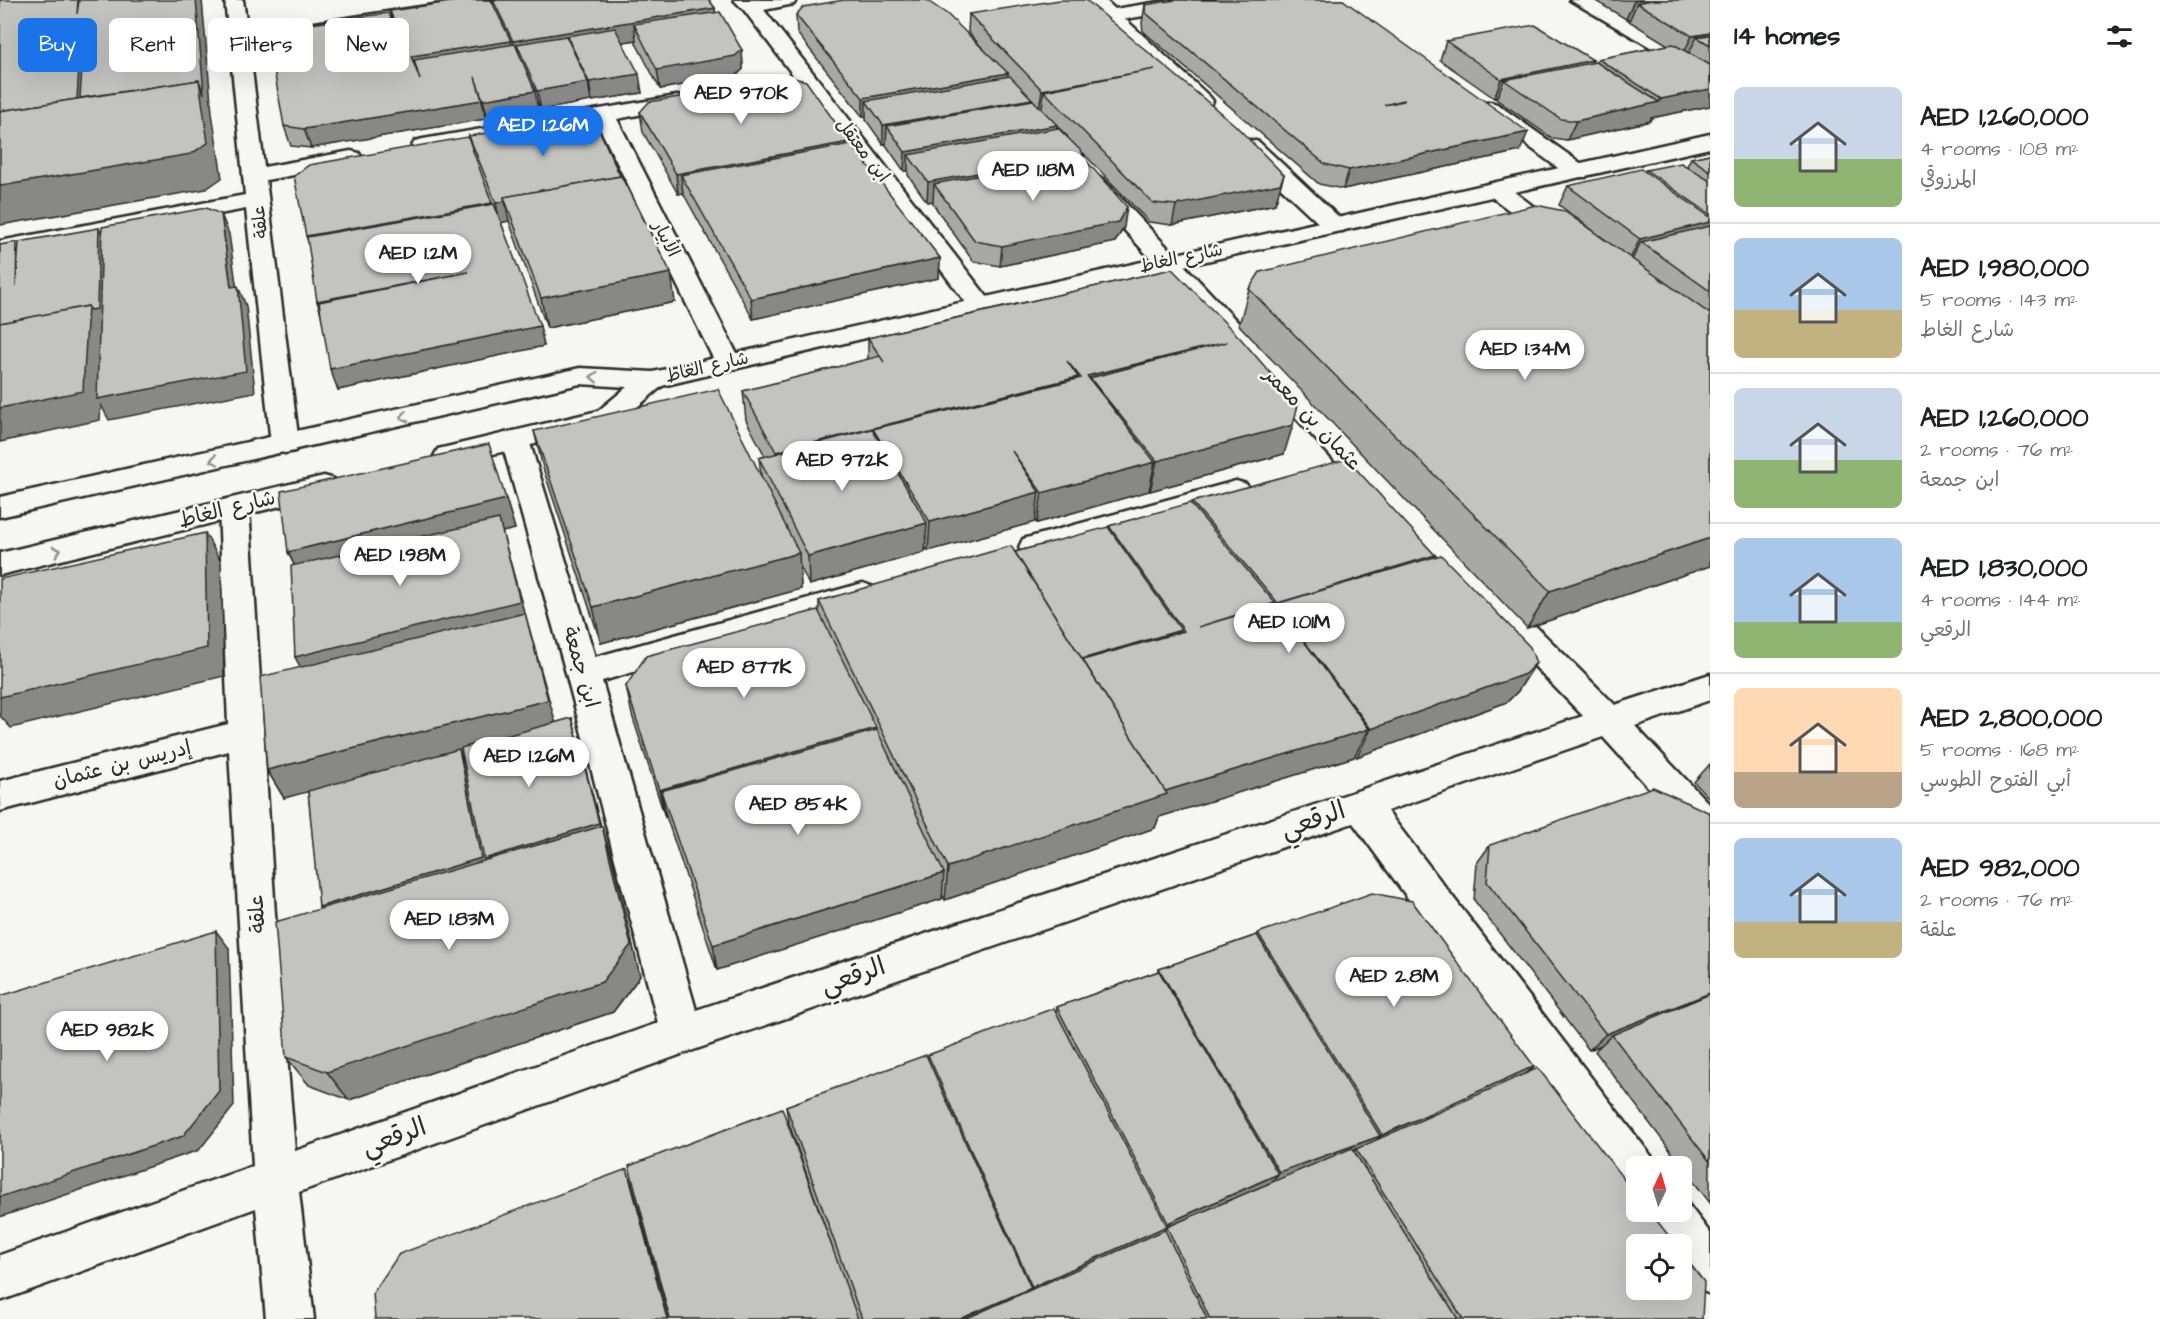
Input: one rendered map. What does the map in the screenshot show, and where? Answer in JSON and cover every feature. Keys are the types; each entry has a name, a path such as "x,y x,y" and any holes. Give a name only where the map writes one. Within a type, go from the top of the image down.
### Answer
{"street":[{"name":"علقة","path":"234,0 237,18"},
{"path":"313,28 463,3 504,0"},
{"path":"747,3 787,0"},
{"path":"1094,0 1215,112"},
{"path":"1112,15 1206,0"},
{"path":"1579,0 1710,76"},
{"name":"ابن معتقل","path":"747,3 808,78 979,303"},
{"name":"علقة","path":"244,72 285,444"},
{"path":"740,91 808,78"},
{"path":"1473,96 1578,172"},
{"path":"406,149 706,97"},
{"name":"الأبيار","path":"603,115 728,362"},
{"path":"1232,129 1335,226"},
{"name":"شارع الغاط","path":"0,507 580,376 653,380 979,303 1335,226 1710,141"},
{"path":"255,175 371,155"},
{"name":"عثمان بن معمر","path":"1078,165 1350,459 1609,721 1710,830"},
{"path":"1497,190 1580,252"},
{"path":"0,248 257,200"},
{"name":"شارع الغاط","path":"425,462 607,418 653,380"},
{"name":"ابن جمعة","path":"515,440 583,673 682,1034"},
{"path":"1316,469 1350,459"},
{"name":"شارع الغاط","path":"0,564 346,481"},
{"path":"1006,555 1258,484"},
{"name":"علقة","path":"234,508 245,733 274,1180 290,1319"},
{"path":"583,673 892,587"},
{"name":"الرقعي","path":"0,1278 682,1034 1710,687"},
{"name":"إدريس بن عثمان","path":"0,796 245,733"},
{"path":"1360,804 1626,1160"},
{"path":"1673,1222 1710,1271"}],"building":[{"path":"0,0 78,0 77,14 79,0 196,0 204,94 199,80 80,98 82,72 97,72 97,18 18,18 18,72 79,72 77,99 0,111"},
{"path":"464,0 491,0 511,41 411,56 420,80 414,60 515,44 535,91 483,100 475,77 482,100 304,129 284,126 274,72 313,72 313,24 325,22 325,72 409,72 409,18 393,18 390,11"},
{"path":"493,0 709,0 715,8 513,41"},
{"path":"844,0 926,0 947,14 1008,73 863,98 796,15 803,7"},
{"path":"1060,0 1086,0 1235,125 1284,175 1280,184 1176,205 1153,203 1044,91 1155,69 1042,90 969,14"},
{"path":"1175,0 1343,0 1528,132 1349,170 1325,164 1146,13 1145,5"},
{"path":"1652,0 1710,0 1710,33 1692,36 1637,3"},
{"path":"720,12 742,50 735,56 657,70 634,24"},
{"path":"389,13 391,18 353,18"},
{"path":"1535,25 1593,60 1501,79 1446,41"},
{"path":"615,28 639,74 589,82 567,36"},
{"path":"1710,35 1710,45 1697,37"},
{"path":"566,36 588,82 537,91 517,44"},
{"path":"1673,44 1710,65 1710,89 1661,99 1598,59"},
{"path":"1596,62 1659,102 1576,121 1561,119 1504,80"},
{"path":"1010,76 1032,99 883,125 866,101"},
{"path":"793,78 806,81 849,142 676,174 640,112 649,102"},
{"path":"199,80 208,143 191,154 0,186 0,111"},
{"path":"1033,100 1057,125 905,152 887,126"},
{"path":"589,118 596,123 620,176 504,197 505,201 496,203 469,136"},
{"path":"1058,128 1084,154 928,182 908,155"},
{"path":"468,137 492,203 306,236 294,176 309,165"},
{"path":"851,144 940,258 751,299 681,175"},
{"path":"1710,154 1710,171 1691,158"},
{"path":"1082,156 1127,207 1118,222 1002,246 975,241 934,184"},
{"path":"1681,163 1710,181 1710,214 1646,170"},
{"path":"1641,169 1710,217 1710,222 1640,239 1568,186"},
{"path":"621,176 671,273 541,298 504,197"},
{"path":"494,204 540,326 330,369 319,302 468,272 317,301 307,237"},
{"path":"1536,205 1564,211 1710,314 1710,538 1550,591 1249,289 1260,272"},
{"path":"206,208 221,214 231,287 238,286 246,371 97,399 102,227"},
{"path":"1710,226 1710,291 1641,242"},
{"path":"99,228 97,309 90,310 88,306 0,323 0,245 17,242 16,286 19,242"},
{"path":"1172,269 1241,339 1298,405 1293,425 1157,461 1090,378 1227,342 1087,376 1155,462 1042,493 1012,451 1039,492 930,522 873,429 1081,378 1067,361 1078,377 776,452 743,391 880,356 868,338"},
{"path":"88,306 83,391 0,408 0,323"},
{"path":"718,389 799,553 593,607 534,431"},
{"path":"872,429 927,523 808,556 759,458"},
{"path":"489,444 506,499 288,552 281,491"},
{"path":"1347,459 1435,555 1278,603 1192,502"},
{"path":"1190,503 1275,603 1198,627 1441,555 1530,647 1536,663 1525,674 1371,729 1286,617 1369,729 1165,791 1083,660 1184,631 1109,526"},
{"path":"499,519 520,601 295,657 291,566"},
{"path":"1108,527 1181,630 1082,659 1015,552"},
{"path":"205,533 207,648 0,697 0,579"},
{"path":"1011,546 1167,794 948,867 819,601"},
{"path":"818,610 876,728 659,790 626,686 646,656"},
{"path":"525,613 548,700 267,770 260,677"},
{"path":"572,718 599,823 484,859 461,748"},
{"path":"877,730 944,873 713,945 661,791"},
{"path":"459,749 481,858 319,907 308,791"},
{"path":"1653,787 1710,813 1710,993 1606,1034 1487,882 1490,845"},
{"path":"602,826 631,945 602,982 327,1072 286,1057 275,922"},
{"path":"1372,893 1412,901 1534,1066 1382,1135 1258,933"},
{"path":"216,931 219,1091 183,1136 0,1197 0,996"},
{"path":"1257,935 1380,1136 1279,1172 1159,969"},
{"path":"1159,971 1278,1174 1168,1223 1057,1007"},
{"path":"1710,994 1710,1162 1612,1035"},
{"path":"1054,1008 1167,1226 1032,1287 928,1055"},
{"path":"926,1055 1031,1288 960,1319 862,1319 786,1106"},
{"path":"1538,1068 1626,1182 1626,1222 1658,1222 1667,1234 1626,1234 1626,1300 1692,1300 1692,1266 1704,1282 1702,1319 1463,1319 1356,1149"},
{"path":"782,1108 858,1319 670,1319 629,1166"},
{"path":"1352,1148 1458,1319 1210,1319 1167,1227"},
{"path":"627,1169 667,1319 375,1319 373,1293 399,1254"},
{"path":"1165,1230 1207,1319 965,1319"}]}
